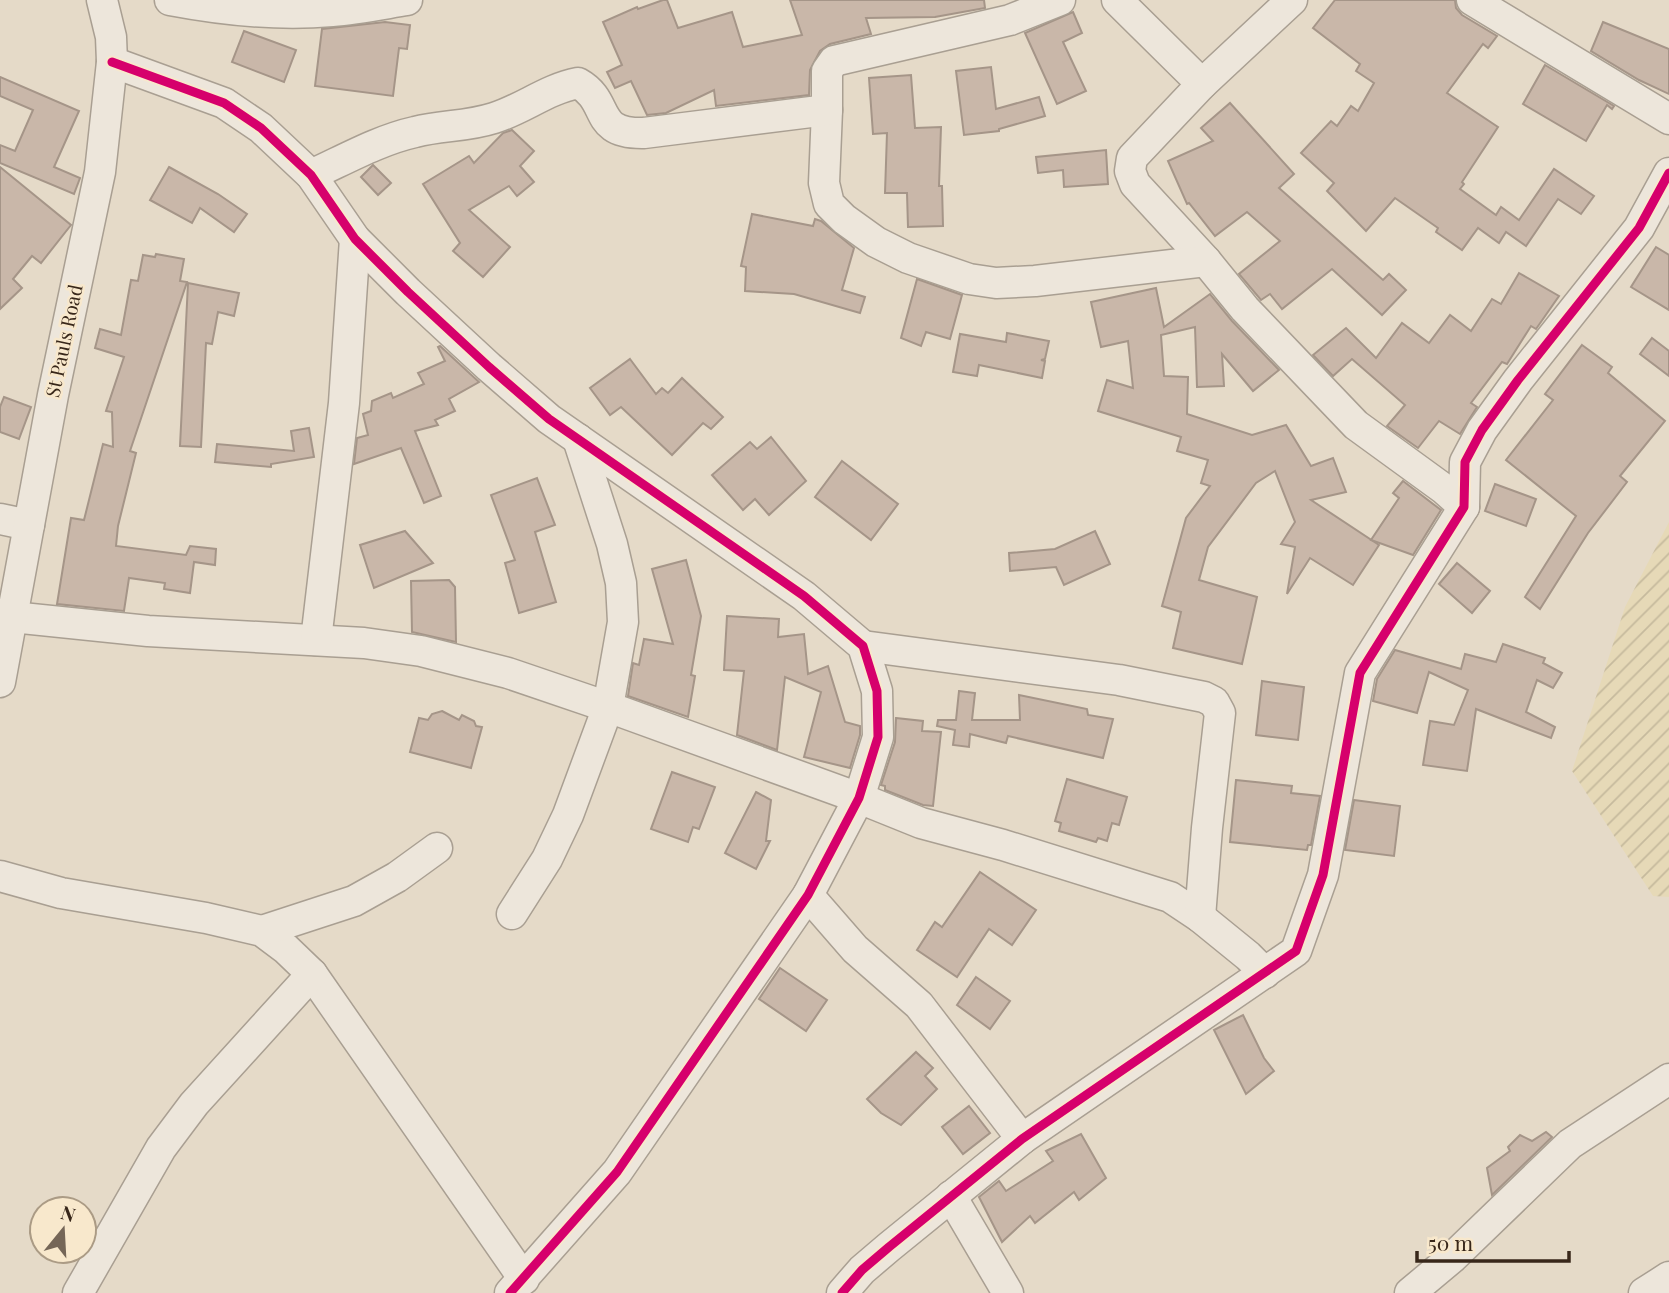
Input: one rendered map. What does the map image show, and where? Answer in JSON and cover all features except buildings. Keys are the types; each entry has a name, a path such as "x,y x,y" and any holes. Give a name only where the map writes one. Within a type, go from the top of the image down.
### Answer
{"street":[{"path":"170,0 212,8 266,12 332,12 407,0"},
{"path":"1060,0 1010,20 834,61 827,71 824,183 829,204 844,219 876,242 908,258 968,279 996,283 1035,281 1206,261"},
{"path":"1117,0 1202,84"},
{"path":"1292,0 1202,84 1132,158 1130,171 1135,184 1206,261 1245,309 1356,425 1444,489 1464,507"},
{"path":"1472,0 1669,119"},
{"name":"St Pauls Road","path":"0,682 12,617 14,522 53,395 100,172 112,62 107,1"},
{"path":"0,876 61,893 206,918 262,932 286,948 312,974 517,1286 617,1172 807,895 859,798 878,737 877,691 863,646 804,596 549,419 408,292 355,239 310,176 261,128 225,103 112,62"},
{"path":"310,176 394,138 417,131 464,127 497,117 559,87 578,83 590,89 609,125 624,133 827,110"},
{"path":"842,1293 862,1270 1022,1139 1296,951 1323,875 1360,673 1464,507 1465,462 1482,430 1518,380 1639,228 1669,173"},
{"path":"316,640 344,403 355,239"},
{"path":"512,914 536,878 563,826 608,707 623,622 621,583 612,544 578,439"},
{"path":"12,617 148,631 363,643 421,651 508,673 859,798 921,823 1003,845 1170,897 1200,917 1265,973"},
{"path":"863,646 1119,680 1204,697 1214,702 1220,713 1200,917"},
{"path":"262,932 355,901 397,877 437,848"},
{"path":"807,895 855,949 919,1005 1022,1139"},
{"path":"78,1293 161,1148 194,1104 312,974"},
{"path":"1423,1290 1570,1144 1669,1079"},
{"path":"951,1196 1008,1293"},
{"path":"1644,1293 1669,1277"}],"shaded area":[{"path":"1669,522 1669,897 1653,896 1572,771 1625,607"}],"cycle path":[{"path":"112,62 224,103 261,128 311,175 355,239 408,292 549,419 804,596 863,646 877,691 878,737 859,798 808,895 617,1172 510,1293"},
{"path":"842,1293 862,1270 1022,1139 1296,951 1323,875 1360,673 1464,507 1465,462 1482,430 1518,380 1639,228 1669,173"}]}
